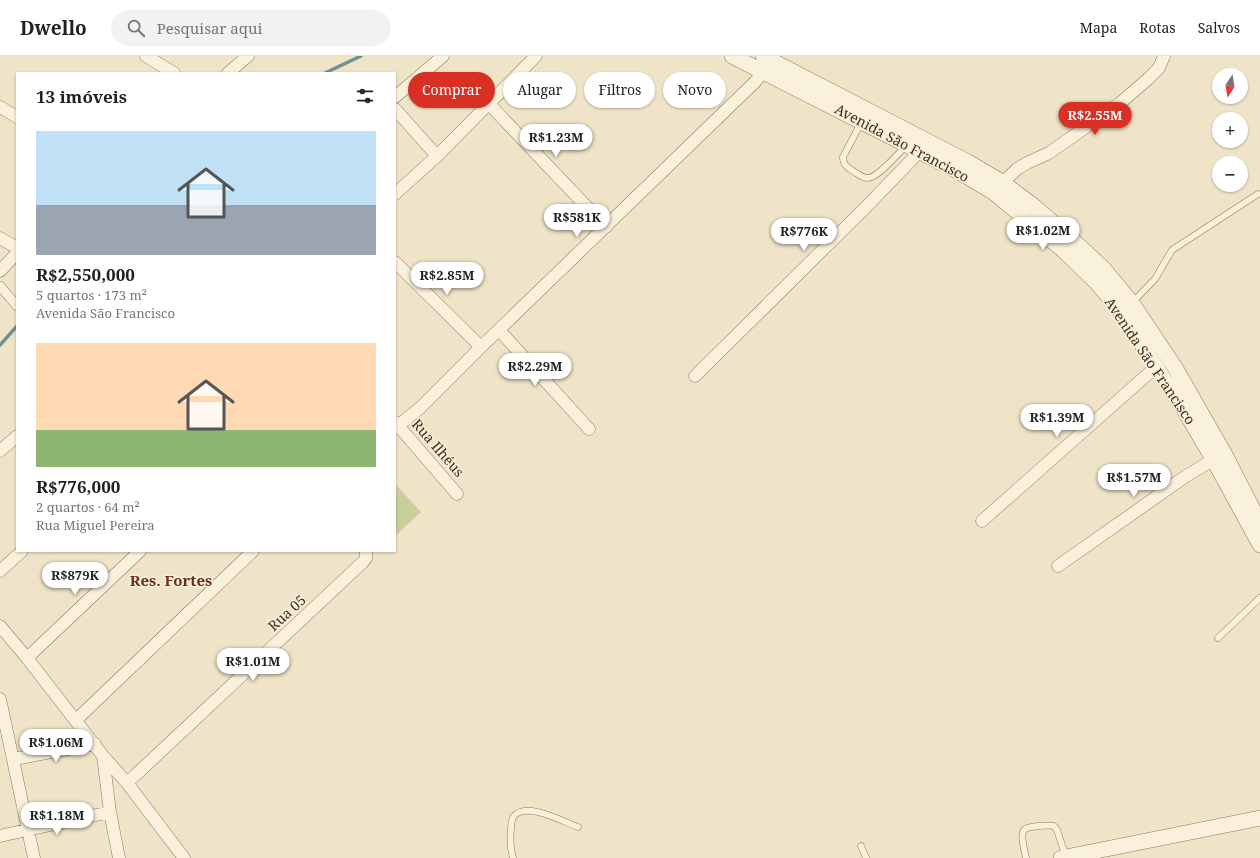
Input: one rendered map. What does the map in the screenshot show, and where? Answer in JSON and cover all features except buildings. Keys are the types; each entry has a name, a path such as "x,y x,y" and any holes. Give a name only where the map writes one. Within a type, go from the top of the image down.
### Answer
{"street":[{"path":"146,56 172,72"},
{"path":"229,72 248,56"},
{"path":"396,96 443,56"},
{"path":"495,98 536,56"},
{"name":"Avenida São Francisco","path":"732,56 766,62 907,144 925,147"},
{"path":"998,187 1017,169 1026,163 1049,153 1119,104 1159,68 1164,56"},
{"path":"396,425 420,408 755,82 766,62"},
{"path":"0,107 16,116"},
{"path":"396,193 437,156 485,108"},
{"path":"493,108 606,228"},
{"path":"396,110 437,156"},
{"name":"Avenida São Francisco","path":"858,115 925,147 956,170 998,187 1097,283 1126,307 1176,369 1260,545"},
{"path":"695,376 925,147"},
{"path":"0,238 16,247"},
{"path":"0,272 16,254"},
{"path":"396,263 481,347"},
{"path":"0,286 16,305"},
{"name":"Avenida São Francisco","path":"1126,307 1157,366 1218,456 1260,522"},
{"path":"499,330 589,429"},
{"path":"982,521 1157,366"},
{"name":"Rua Ilhéus","path":"396,425 458,494"},
{"path":"0,451 16,437"},
{"path":"1058,566 1186,476 1218,456"},
{"path":"0,571 21,552"},
{"path":"27,658 139,552"},
{"path":"76,720 252,552"},
{"name":"Rua 05","path":"127,783 365,557"},
{"path":"0,626 27,658 103,756 127,783 184,858"},
{"path":"0,699 34,858"},
{"path":"14,759 95,744"},
{"path":"103,756 110,812 119,858"},
{"path":"0,836 110,812"},
{"path":"1064,858 1260,818"}],"lane":[{"path":"858,115 842,157 846,167 862,177 868,178 876,176 907,144"},
{"path":"1126,307 1156,279 1172,250 1258,194"},
{"path":"1218,638 1260,598"},
{"path":"513,858 510,843 511,827 513,817 520,812 528,810 539,812 578,827"},
{"path":"1026,858 1022,836 1023,831 1025,829 1050,825 1054,826 1057,830 1064,858"},
{"path":"861,846 866,858"}],"green space":[{"path":"396,485 421,512 396,535"}],"waterway":[{"path":"327,72 361,56"},
{"path":"0,345 16,327"}],"district":[{"name":"Res. Fortes","path":"171,581"}]}
